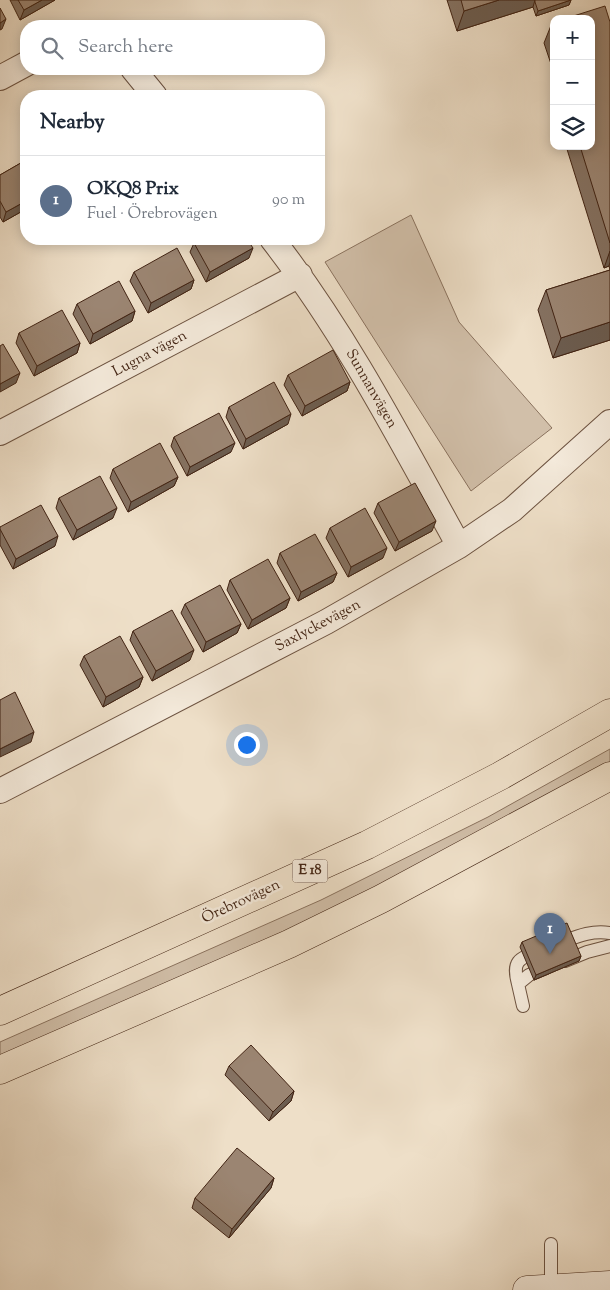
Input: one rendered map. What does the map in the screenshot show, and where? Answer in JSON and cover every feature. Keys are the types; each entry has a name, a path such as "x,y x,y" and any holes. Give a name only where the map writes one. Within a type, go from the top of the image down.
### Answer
{"highway":[{"name":"Örebrovägen","path":"0,1011 367,845 500,776 610,713"},
{"path":"0,1070 306,936 382,899 610,776"}],"main road":[{"path":"539,1289 610,1285"}],"street":[{"path":"0,78 20,67"},
{"path":"138,75 150,90"},
{"name":"Sunnanvägen","path":"277,245 300,274 361,369 459,546"},
{"name":"Lugna vägen","path":"0,433 300,274"},
{"name":"Saxlyckevägen","path":"0,791 326,622 459,546 512,510 610,422"}],"lane":[{"path":"523,1006 514,970 516,963 522,958 586,932 610,933"},
{"path":"518,984 529,975 587,952 610,946"},
{"path":"539,1289 552,1244"}],"shaded area":[{"path":"411,215 459,322 552,428 471,491 325,262"},
{"path":"610,749 610,763 329,913 0,1059 0,1042 321,900 488,817"}],"building":[{"path":"18,0 42,0 24,10"},
{"path":"461,0 499,0 464,11"},
{"path":"535,0 571,0 538,11"},
{"path":"605,6 610,22 610,243 581,150 595,150 595,15 577,15"},
{"path":"0,8 6,19 0,23"},
{"path":"20,163 20,204 6,212 0,201 0,175"},
{"path":"195,245 251,245 253,248 210,272"},
{"path":"177,248 194,280 151,303 134,272"},
{"path":"610,270 610,322 561,338 546,290"},
{"path":"119,281 135,311 93,334 77,304"},
{"path":"62,310 80,343 37,366 19,333"},
{"path":"3,344 20,373 0,384 0,346"},
{"path":"333,350 350,382 305,406 288,375"},
{"path":"274,382 291,414 246,439 229,407"},
{"path":"219,413 235,443 190,467 174,437"},
{"path":"160,443 178,477 131,502 113,469"},
{"path":"100,476 117,508 77,530 59,498"},
{"path":"415,483 436,521 399,542 378,503"},
{"path":"41,505 58,536 16,559 0,527"},
{"path":"365,508 387,548 351,567 330,528"},
{"path":"315,534 337,573 301,592 280,553"},
{"path":"268,559 290,598 252,620 230,580"},
{"path":"220,585 241,624 206,642 185,604"},
{"path":"172,610 194,650 156,671 133,631"},
{"path":"120,636 143,677 106,697 84,656"},
{"path":"15,692 34,732 0,749 0,700"},
{"path":"567,923 581,956 536,975 522,942"},
{"path":"251,1045 294,1091 273,1112 229,1066"},
{"path":"237,1148 274,1178 232,1229 195,1198"}],"place":[{"name":"OKQ8 Prix","path":"550,954"}]}
